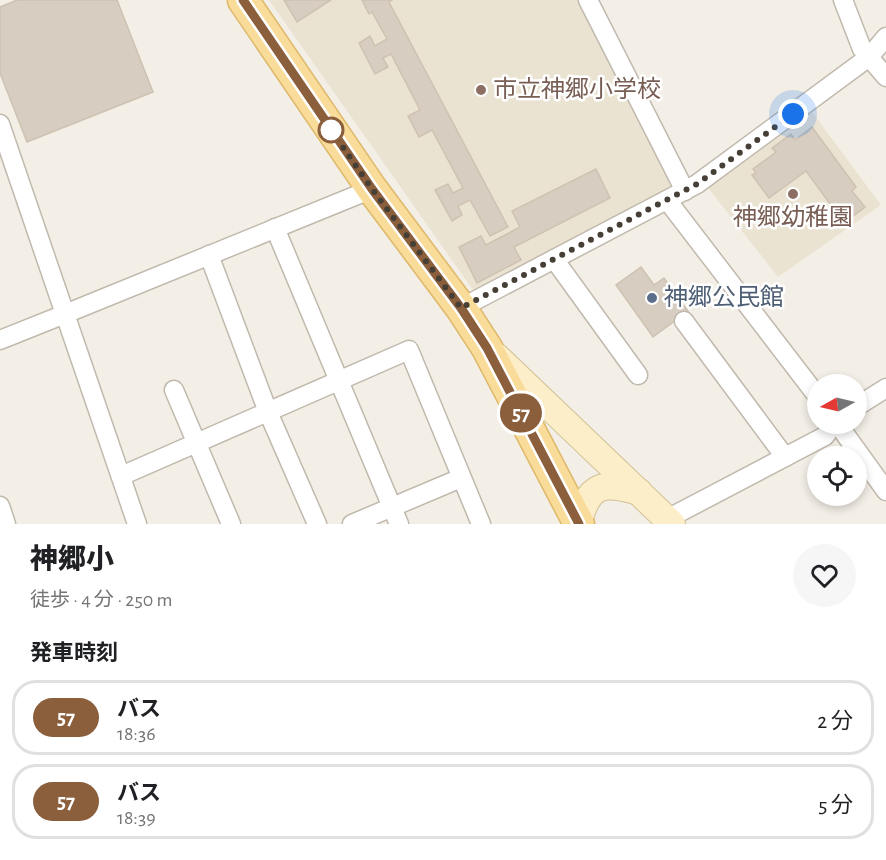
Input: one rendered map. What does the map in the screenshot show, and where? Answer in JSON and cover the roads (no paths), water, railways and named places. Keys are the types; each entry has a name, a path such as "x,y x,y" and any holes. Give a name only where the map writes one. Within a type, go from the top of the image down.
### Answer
{"main road":[{"path":"243,0 372,189 461,308 487,348 579,524"},
{"path":"487,348 669,521"},
{"path":"579,524 586,501 597,488 612,486 639,492"}],"street":[{"path":"588,0 685,191"},
{"path":"843,0 862,49 886,77"},
{"path":"461,308 685,191 869,57 886,37"},
{"path":"0,124 137,524"},
{"path":"0,340 372,189"},
{"path":"667,200 757,314 807,382"},
{"path":"275,228 395,516"},
{"path":"209,255 268,412 317,524"},
{"path":"554,259 638,375"},
{"path":"684,321 785,457"},
{"path":"120,476 410,350 481,524"},
{"path":"867,400 886,388"},
{"path":"174,390 231,524"},
{"path":"669,521 827,434"},
{"path":"844,434 886,491"},
{"path":"351,524 395,516 461,478"},
{"path":"0,506 6,524"}],"place":[{"name":"市立神郷小学校","path":"481,90"},
{"name":"神郷幼稚園","path":"793,194"},
{"name":"神郷公民館","path":"652,298"}]}
